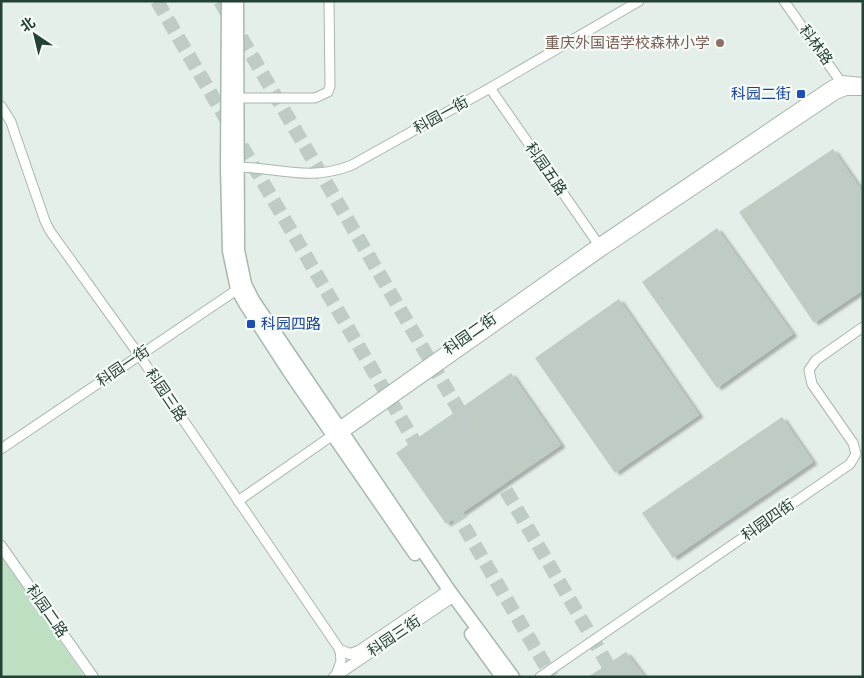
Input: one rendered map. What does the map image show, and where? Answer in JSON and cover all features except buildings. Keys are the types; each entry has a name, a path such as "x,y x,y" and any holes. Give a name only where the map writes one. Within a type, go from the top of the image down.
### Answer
{"main road":[{"path":"228,1 232,167 230,251 246,305 339,431 502,677"},
{"path":"232,167 237,98 237,1"},
{"path":"448,595 513,677"}],"street":[{"path":"237,98 315,98 328,92 330,86 329,1"},
{"name":"科园一街","path":"232,167 300,174 323,174 338,171 490,88 639,1"},
{"name":"科林路","path":"784,1 844,85"},
{"path":"844,85 863,83"},
{"path":"844,85 863,90"},
{"name":"科园二街","path":"238,500 601,247 844,85"},
{"name":"科园五路","path":"490,88 601,247"},
{"name":"科园三路","path":"1,106 14,130 50,231 139,355 340,650"},
{"name":"科园一街","path":"1,449 241,286"},
{"name":"科园四街","path":"540,677 850,464 856,454 853,442 812,384 810,370 816,360 863,328"},
{"name":"科园二路","path":"1,546 93,677"},
{"name":"科园三街","path":"340,650 350,654 359,651 448,595"},
{"name":"科园三街","path":"335,676 448,595"},
{"path":"335,676 341,661 340,650"}],"green space":[{"path":"1,556 85,677 1,677"}],"tunnel":[{"path":"157,1 552,677"},
{"path":"220,1 615,677"}],"place":[{"name":"重庆外国语学校森林小学","path":"720,43"},
{"name":"科园二街","path":"801,94"},
{"name":"科园四路","path":"251,324"}]}
